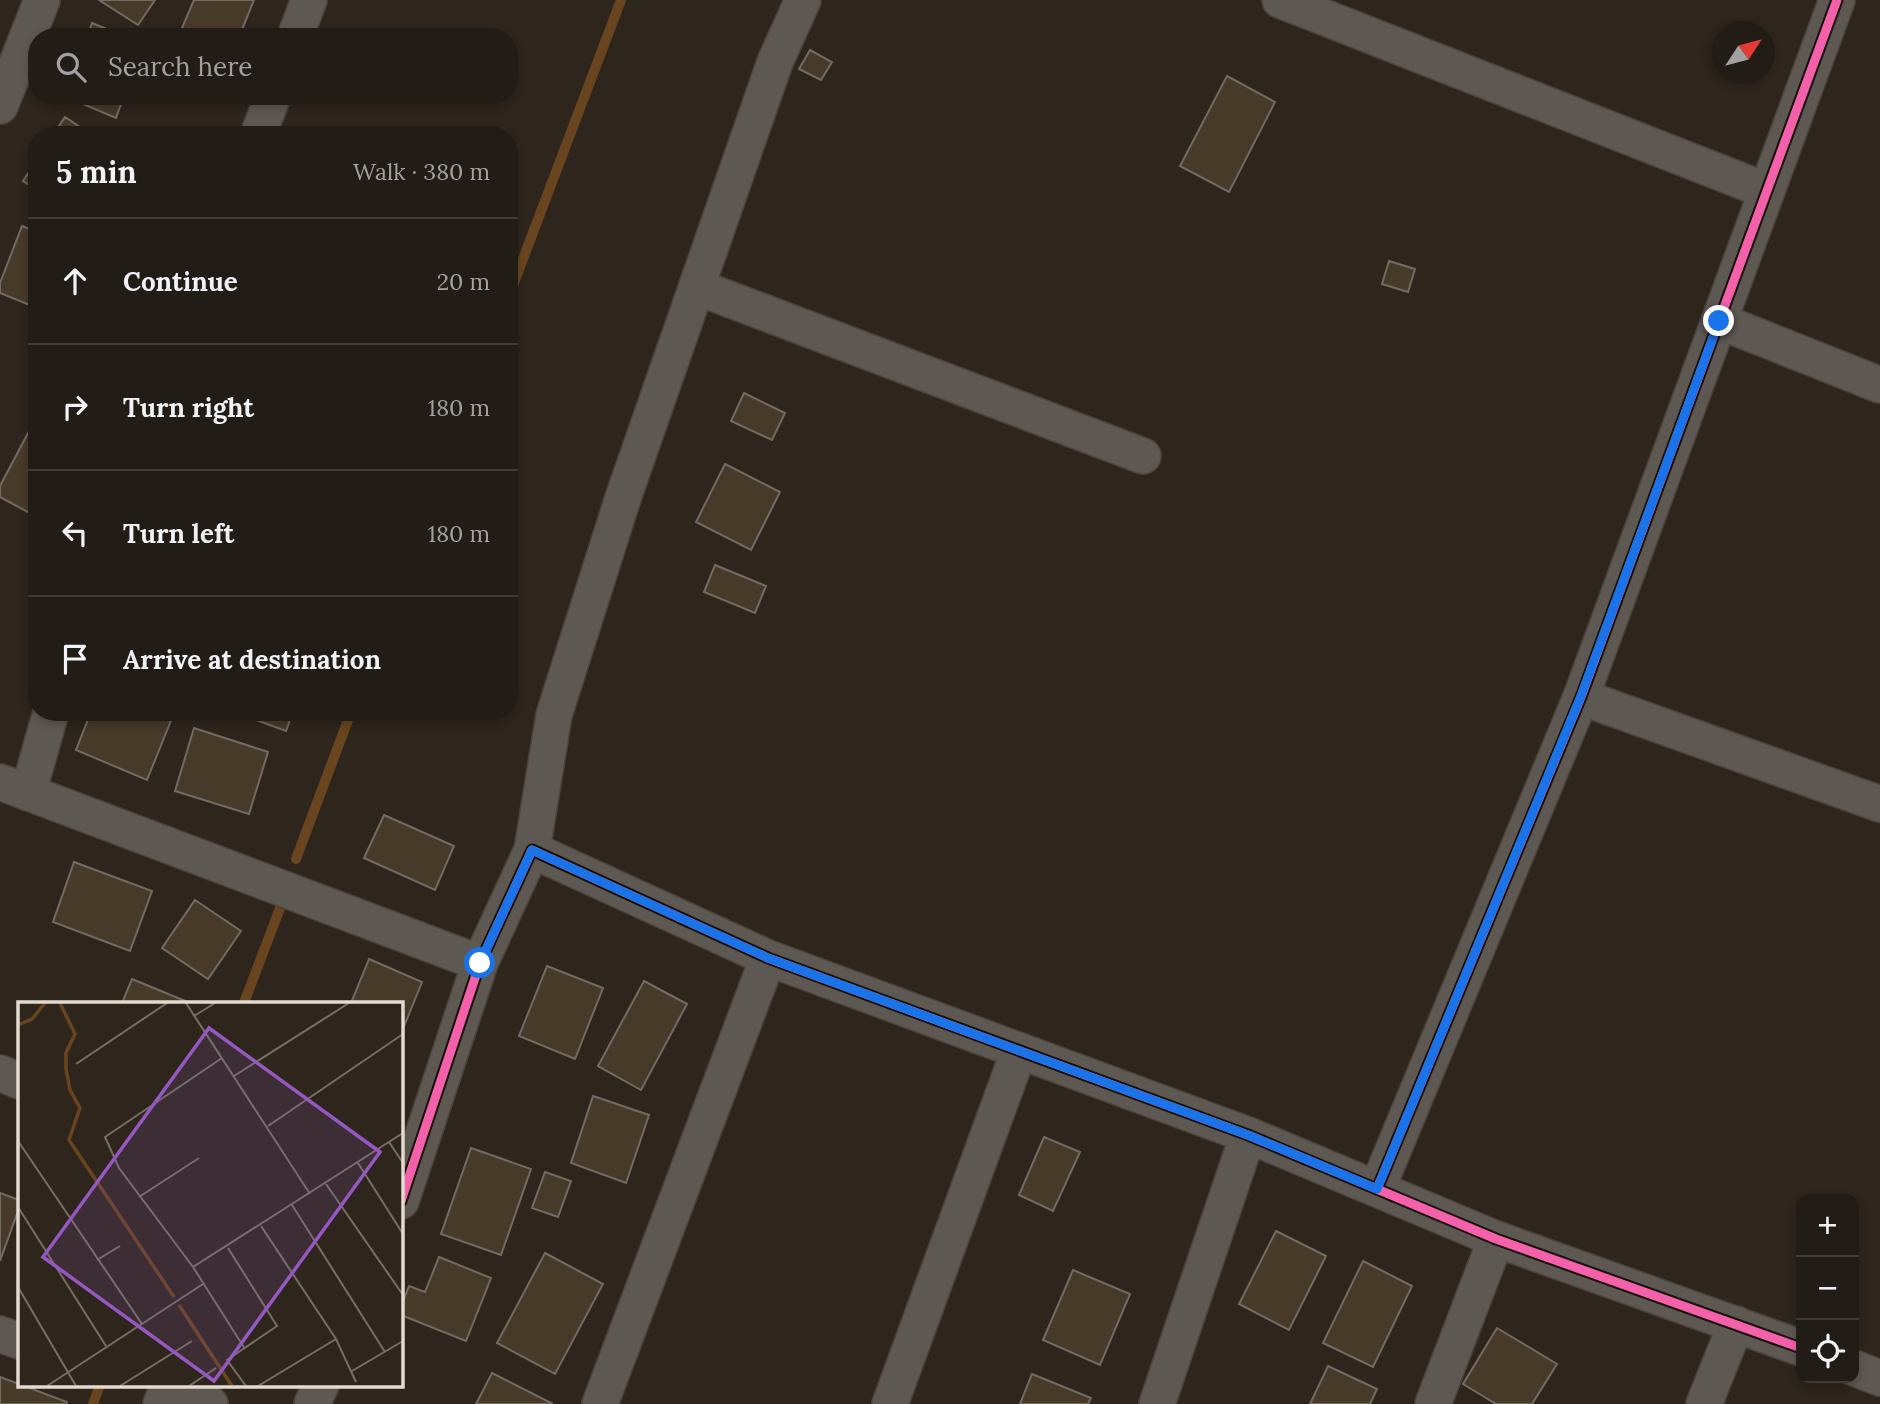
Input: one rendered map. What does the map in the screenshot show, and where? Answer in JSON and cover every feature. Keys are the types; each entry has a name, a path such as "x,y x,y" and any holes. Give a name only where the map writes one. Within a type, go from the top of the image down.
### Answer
{"street":[{"path":"31,28 42,0"},
{"path":"298,28 309,0"},
{"path":"402,1198 480,963 532,850 554,715 623,498 775,62 803,0"},
{"path":"1280,0 1767,191"},
{"path":"1377,1189 1581,696 1837,0"},
{"path":"0,106 28,35"},
{"path":"261,126 270,105"},
{"path":"697,287 1143,456"},
{"path":"1719,321 1880,386"},
{"path":"1581,696 1880,804"},
{"path":"47,721 14,787 480,963"},
{"path":"532,850 768,958 1248,1135 1496,1239 1796,1346"},
{"path":"600,1404 768,958"},
{"path":"890,1404 1019,1051"},
{"path":"0,1073 18,1081"},
{"path":"1157,1404 1248,1135"},
{"path":"1433,1404 1496,1239"},
{"path":"1704,1404 1736,1324"},
{"path":"0,1334 18,1341"},
{"path":"1859,1370 1880,1378"},
{"path":"312,1404 321,1386"},
{"path":"161,1404 165,1394 210,1404"}],"building":[{"path":"99,0 155,0 138,25"},
{"path":"194,0 254,0 243,28 182,28"},
{"path":"92,23 104,28 90,28"},
{"path":"810,50 832,62 821,80 799,69"},
{"path":"1227,76 1275,102 1229,192 1180,166"},
{"path":"85,105 121,105 116,118"},
{"path":"65,117 78,126 59,126"},
{"path":"22,226 28,228 28,304 0,293 0,283"},
{"path":"1389,261 1415,269 1408,292 1382,284"},
{"path":"744,393 785,413 772,440 731,421"},
{"path":"28,433 28,512 0,497 0,486"},
{"path":"725,464 780,492 751,550 696,522"},
{"path":"715,565 766,586 755,613 704,592"},
{"path":"87,721 171,721 147,780 76,750"},
{"path":"259,721 290,721 286,731"},
{"path":"194,728 268,752 249,814 175,791"},
{"path":"384,815 454,846 435,890 364,858"},
{"path":"74,862 152,891 130,951 53,922"},
{"path":"195,900 241,931 208,979 162,948"},
{"path":"369,959 422,982 402,1032 402,1002 351,1002"},
{"path":"547,966 603,988 575,1059 519,1036"},
{"path":"132,979 188,1002 122,1002"},
{"path":"644,981 687,1004 641,1090 598,1066"},
{"path":"593,1096 649,1115 626,1183 571,1163"},
{"path":"1044,1137 1080,1152 1053,1211 1019,1195"},
{"path":"471,1148 531,1169 501,1255 441,1234"},
{"path":"545,1172 571,1181 558,1217 532,1208"},
{"path":"0,1193 18,1200 18,1211 0,1261"},
{"path":"1276,1231 1326,1256 1289,1330 1239,1304"},
{"path":"545,1253 603,1284 555,1374 497,1343"},
{"path":"439,1257 491,1278 466,1341 402,1315 402,1304 409,1286 425,1292"},
{"path":"1363,1261 1412,1286 1373,1367 1323,1343"},
{"path":"1073,1270 1130,1294 1100,1365 1043,1340"},
{"path":"1497,1328 1557,1364 1532,1404 1496,1404 1463,1384"},
{"path":"1328,1366 1377,1389 1370,1404 1310,1404"},
{"path":"492,1373 553,1404 476,1404"},
{"path":"1032,1374 1091,1398 1088,1404 1020,1404"},
{"path":"0,1377 18,1386 67,1402 66,1404 0,1404"}],"waterway":[{"path":"518,272 621,0"},
{"path":"296,859 348,721"},
{"path":"244,1002 282,903"},
{"path":"93,1404 100,1386"}],"cycle path":[{"path":"1377,1189 1581,697 1837,0"},
{"path":"402,1198 480,963 532,850 768,958 1248,1135 1496,1239 1796,1346"}],"route":[{"path":"480,963 532,850 768,958 1248,1135 1377,1189 1581,696 1719,321"}]}
